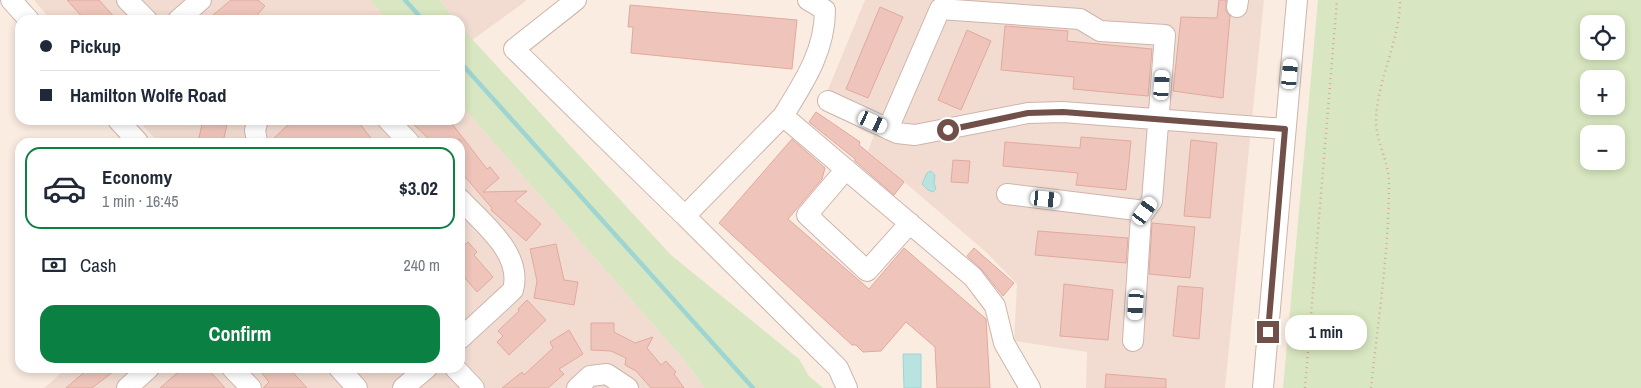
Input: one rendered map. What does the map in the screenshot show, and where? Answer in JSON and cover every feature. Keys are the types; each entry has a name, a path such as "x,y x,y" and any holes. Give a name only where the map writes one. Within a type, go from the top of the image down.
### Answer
{"street":[{"path":"11,0 24,15"},
{"path":"127,0 142,15"},
{"path":"184,15 201,0"},
{"path":"576,0 514,49 838,368 847,388"},
{"path":"685,216 784,116 810,70 825,30 825,10 808,0"},
{"path":"1263,388 1297,0"},
{"path":"888,129 940,9 1080,19 1100,30 1165,35 1152,201 1141,216 1133,341"},
{"path":"828,101 897,133 915,136 1028,113 1063,112 1285,129"},
{"path":"784,116 973,277 995,306 1004,343 1030,388"},
{"path":"123,125 134,138"},
{"path":"393,125 405,138"},
{"path":"846,169 807,215 866,271 910,223"},
{"path":"1007,194 1145,211"},
{"path":"465,205 507,251 515,270 516,278 513,290 465,333"},
{"path":"126,388 143,373"},
{"path":"237,373 251,388"},
{"path":"344,373 357,388"},
{"path":"404,387 421,373"},
{"path":"460,373 474,388"},
{"path":"577,388 590,376 612,375 628,388"}],"path":[{"path":"1305,388 1337,0"},
{"path":"1371,388 1381,310 1389,181 1376,125 1398,25 1400,0"}],"shaded area":[{"path":"34,0 370,0 383,15 47,15"},
{"path":"440,0 527,0 471,41 465,33 465,15 451,15"},
{"path":"865,0 1264,0 1225,388 1086,388 1087,352 1014,341 1017,284 986,252 868,151 874,135 820,109"},
{"path":"465,110 685,361 704,388 44,388 61,373 465,373 465,138 154,138 143,125 465,125"}],"green space":[{"path":"370,0 440,0 451,15 383,15"},
{"path":"1318,0 1641,0 1641,388 1283,388"},
{"path":"465,31 671,255 799,359 809,376 823,388 704,388 685,361 465,110"}],"water":[{"path":"931,171 935,175 934,183 936,189 933,192 922,184 927,173"},
{"path":"903,354 921,354 921,388 904,388"}],"building":[{"path":"67,0 99,0 112,15 80,15"},
{"path":"231,0 258,0 265,6 257,15 213,15"},
{"path":"1219,0 1226,0 1226,11 1230,16 1223,98 1173,91 1181,17 1217,18"},
{"path":"630,5 797,20 792,69 631,53 633,27 628,27"},
{"path":"880,7 903,17 868,98 846,89"},
{"path":"1005,26 1068,31 1067,41 1152,49 1148,96 1073,89 1074,77 1001,70"},
{"path":"967,30 991,41 961,110 938,100"},
{"path":"816,112 860,142 859,145 904,182 894,195 855,159 809,122"},
{"path":"202,125 227,125 224,138 199,138"},
{"path":"288,125 361,125 371,138 274,138"},
{"path":"414,125 453,125 463,138 428,138"},
{"path":"1081,137 1131,141 1126,190 1076,185 1078,173 1003,166 1005,142 1080,148"},
{"path":"792,139 825,168 822,179 788,219 869,289 904,248 986,319 990,388 937,388 935,347 906,322 881,351 863,352 856,345 852,345 719,223"},
{"path":"1191,140 1217,143 1210,218 1184,216"},
{"path":"465,141 487,169 490,167 499,178 483,192 527,191 515,201 541,224 526,241 491,210 492,208 465,177"},
{"path":"953,160 970,161 968,183 951,182"},
{"path":"1152,223 1195,227 1190,278 1149,274"},
{"path":"1038,231 1128,238 1126,263 1035,255"},
{"path":"468,242 477,252 474,255 493,277 477,292 465,278 465,245"},
{"path":"556,244 564,280 578,282 574,305 534,298 537,281 530,249"},
{"path":"974,248 1014,283 1003,296 982,270 967,256"},
{"path":"1064,284 1113,290 1108,340 1060,336"},
{"path":"1178,286 1203,288 1199,339 1173,336"},
{"path":"527,300 546,320 509,355 497,342 503,336 498,331 519,311 518,309"},
{"path":"591,323 614,323 614,332 635,343 653,337 647,348 661,365 666,361 676,372 674,374 684,388 651,388 636,371 625,365 626,358 611,351 591,350"},
{"path":"569,330 583,354 559,369 564,374 548,388 502,388 522,372 524,375 553,348 550,342"},
{"path":"83,373 112,373 92,388 66,388"},
{"path":"177,373 212,373 225,388 160,388"},
{"path":"262,373 294,373 307,388 263,388 269,382"},
{"path":"1106,374 1166,379 1166,388 1105,388"}],"waterway":[{"path":"405,0 418,15"},
{"path":"465,68 753,388"}],"route":[{"path":"948,130 1028,113 1063,112 1285,129 1268,332"}]}
